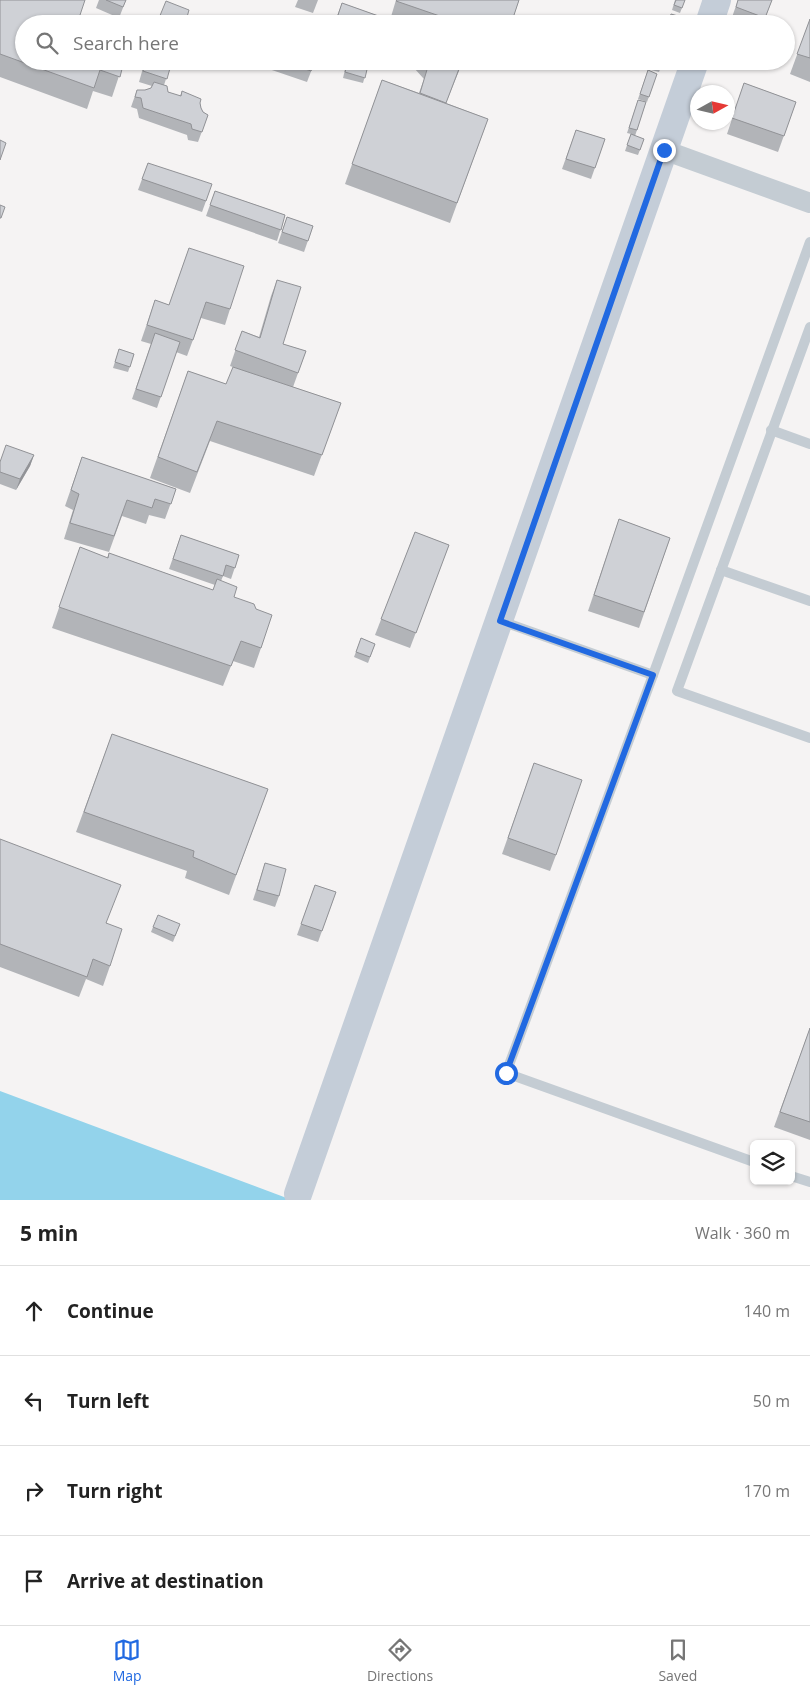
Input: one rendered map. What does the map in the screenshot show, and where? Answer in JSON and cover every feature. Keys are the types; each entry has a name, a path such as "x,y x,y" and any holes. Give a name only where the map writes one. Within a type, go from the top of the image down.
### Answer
{"street":[{"path":"712,15 717,0"},
{"path":"298,1194 693,70"},
{"path":"664,150 810,203"}],"lane":[{"path":"750,1161 506,1073 805,268 810,242"},
{"path":"810,327 677,691 810,738"},
{"path":"771,430 810,444"},
{"path":"721,570 810,601"},
{"path":"500,621 653,675"},
{"path":"795,1177 810,1182"}],"water":[{"path":"0,1091 292,1200 0,1200"}],"building":[{"path":"0,0 85,0 80,15 15,15 15,59 0,54"},
{"path":"106,0 126,0 123,7"},
{"path":"519,0 514,15 437,15 396,1"},
{"path":"676,0 685,0 682,8 674,5"},
{"path":"738,0 772,0 766,15 757,15 736,7"},
{"path":"166,1 189,10 188,15 160,15"},
{"path":"342,3 376,15 338,15"},
{"path":"810,19 810,58 797,54"},
{"path":"44,70 100,70 94,88"},
{"path":"100,70 122,70 120,77"},
{"path":"143,70 170,70 167,79"},
{"path":"346,70 367,70 365,78 345,72"},
{"path":"427,70 459,70 446,103 420,93"},
{"path":"648,70 657,74 649,97 640,94"},
{"path":"382,80 488,119 457,203 352,164"},
{"path":"154,82 167,86 168,92 181,96 182,91 201,99 201,108 208,115 202,132 192,129 191,124 143,108 141,98 135,97 137,90 151,88"},
{"path":"744,83 796,102 784,136 735,119 735,109"},
{"path":"638,100 646,102 637,130 629,128"},
{"path":"576,130 605,139 595,168 566,159"},
{"path":"631,134 644,139 640,150 627,145"},
{"path":"0,140 6,143 0,160"},
{"path":"148,163 212,184 206,201 142,179"},
{"path":"215,191 285,215 281,230 210,205"},
{"path":"0,205 5,207 1,218 0,218"},
{"path":"287,217 313,226 308,241 282,232"},
{"path":"189,248 244,266 230,309 206,302 193,340 147,325 155,300 169,305"},
{"path":"277,280 301,287 283,344 306,351 298,373 235,350 242,331 260,338"},
{"path":"155,333 180,342 161,397 136,389"},
{"path":"119,349 134,354 130,367 115,362"},
{"path":"233,367 341,403 322,455 217,421 197,472 158,457 188,371 226,384"},
{"path":"6,445 34,455 20,479 0,472 0,462"},
{"path":"82,457 176,489 171,504 155,499 152,508 127,500 114,536 70,523 79,494 71,490"},
{"path":"619,519 670,538 644,612 594,595"},
{"path":"415,532 449,545 416,633 381,619"},
{"path":"181,535 239,555 235,568 226,565 223,576 173,559"},
{"path":"80,547 108,558 109,553 213,590 217,579 237,587 234,597 254,604 256,609 272,615 261,648 241,641 231,666 59,607"},
{"path":"361,638 375,644 370,657 356,652"},
{"path":"112,734 268,789 236,875 193,857 194,851 84,812"},
{"path":"534,763 582,780 556,855 508,838"},
{"path":"0,839 121,885 106,923 122,929 110,966 93,959 87,977 0,944"},
{"path":"265,863 286,869 279,896 257,890"},
{"path":"315,885 336,892 322,931 301,924"},
{"path":"158,915 180,924 175,936 153,927"},
{"path":"810,1028 810,1122 780,1112"}],"route":[{"path":"506,1073 653,675 500,621 664,150"}]}
